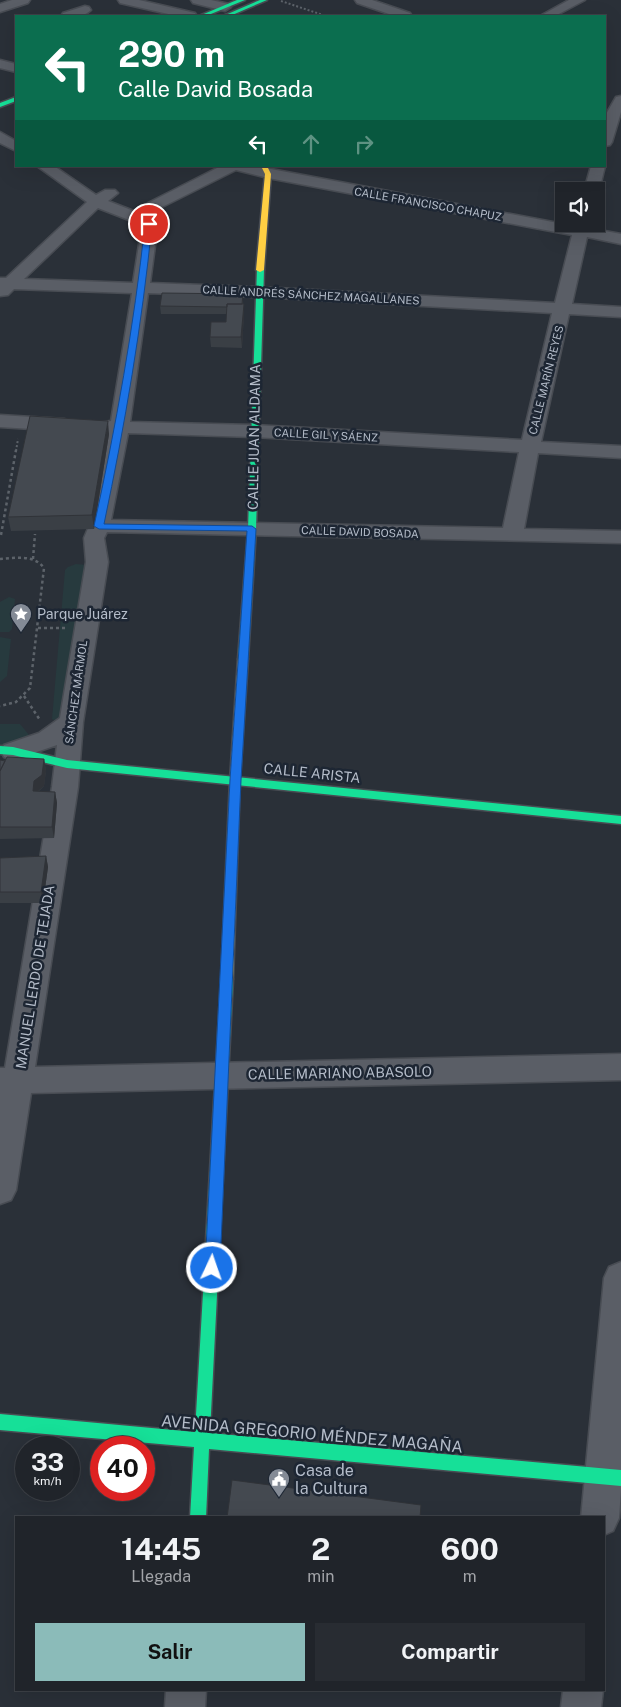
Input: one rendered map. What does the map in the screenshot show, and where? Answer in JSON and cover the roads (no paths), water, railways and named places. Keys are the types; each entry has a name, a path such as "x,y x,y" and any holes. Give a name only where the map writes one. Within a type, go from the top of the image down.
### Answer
{"street":[{"path":"0,8 24,0"},
{"path":"124,0 187,15"},
{"path":"197,0 230,5"},
{"path":"205,15 230,5 264,0"},
{"path":"361,0 403,15"},
{"path":"548,15 579,0"},
{"path":"70,15 85,10"},
{"path":"0,64 15,68"},
{"path":"0,95 15,89"},
{"path":"0,105 15,99"},
{"path":"606,139 613,116 621,100"},
{"path":"0,121 15,131"},
{"path":"0,136 15,146"},
{"path":"45,167 96,202 151,214 232,167"},
{"path":"69,167 110,193 151,214"},
{"name":"CALLE FRANCISCO CHAPUZ","path":"242,167 555,223"},
{"path":"594,182 598,167"},
{"name":"CALLE JUAN ALDAMA","path":"198,1516 204,1440 235,780 252,529 258,292 266,170"},
{"path":"3,287 96,202 110,193"},
{"name":"SÁNCHEZ MÁRMOL","path":"67,764 62,729 97,562 94,538 99,526 120,428 151,214"},
{"name":"CALLE MARÍN REYES","path":"512,536 530,446 580,232"},
{"name":"CALLE FRANCISCO CHAPUZ","path":"596,232 621,239"},
{"name":"CALLE ANDRÉS SÁNCHEZ MAGALLANES","path":"3,287 142,286 621,312"},
{"name":"CALLE GIL Y SÁENZ","path":"0,421 120,428 253,431 621,452"},
{"name":"CALLE DAVID BOSADA","path":"99,526 621,537"},
{"path":"7,751 62,729"},
{"name":"CALLE ARISTA","path":"7,751 67,764 621,820"},
{"name":"MANUEL LERDO DE TEJADA","path":"0,1190 9,1081 65,787 67,764"},
{"name":"CALLE MARIANO ABASOLO","path":"9,1081 621,1067"},
{"path":"601,1516 613,1477 621,1278"},
{"name":"AVENIDA GREGORIO MÉNDEZ MAGAÑA","path":"0,1422 613,1477"},
{"path":"185,1707 186,1691"},
{"path":"581,1707 583,1691"}],"place":[{"name":"Parque Juárez","path":"21,633"},
{"name":"Casa de la Cultura","path":"279,1498"}]}
